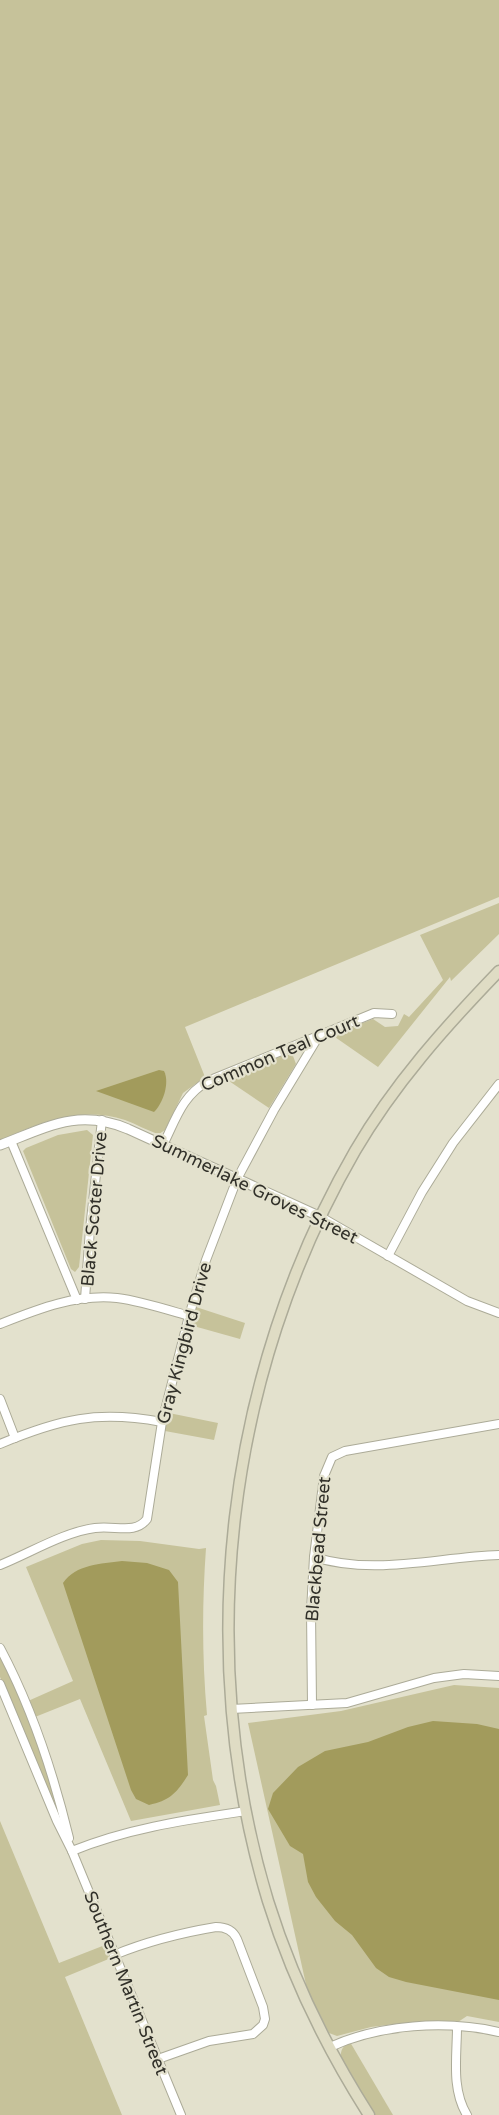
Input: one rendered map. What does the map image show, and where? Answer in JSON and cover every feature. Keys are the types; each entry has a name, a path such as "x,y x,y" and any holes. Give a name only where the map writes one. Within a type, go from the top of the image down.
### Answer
{"main road":[{"path":"369,2115 330,2047 287,1953 268,1902 246,1811 231,1709 228,1648 232,1533 242,1466 261,1378 281,1311 321,1218 356,1150 391,1098 426,1051 499,971"}],"street":[{"name":"Common Teal Court","path":"164,1145 183,1102 196,1088 207,1081 374,1013 392,1014"},
{"name":"Gray Kingbird Drive","path":"0,1565 79,1532 111,1526 134,1529 144,1524 149,1513 162,1422 206,1260 237,1179 274,1110 320,1034"},
{"path":"388,1256 422,1192 453,1143 499,1084"},
{"name":"Summerlake Groves Street","path":"0,1145 65,1120 87,1118 116,1124 321,1218 467,1301 499,1313"},
{"name":"Black Scoter Drive","path":"81,1299 102,1120"},
{"path":"11,1141 81,1299"},
{"path":"0,1324 43,1307 81,1299 110,1298 135,1301 189,1316"},
{"path":"0,1400 15,1438"},
{"path":"0,1444 54,1423 87,1417 129,1416 162,1422"},
{"name":"Blackbead Street","path":"312,1705 311,1611 314,1557 324,1476 332,1457 345,1451 499,1424"},
{"path":"314,1557 347,1564 394,1566 499,1555"},
{"name":"Southern Martin Street","path":"0,1648 41,1741 57,1787 72,1851"},
{"path":"231,1709 347,1703 434,1678 464,1674 499,1676"},
{"name":"Southern Martin Street","path":"0,1684 181,2115"},
{"path":"72,1851 99,1840 143,1828 246,1811"},
{"path":"114,1954 169,1935 216,1927 223,1927 231,1931 237,1939 263,2007 265,2019 263,2025 253,2034 209,2041 158,2059"},
{"path":"330,2047 346,2039 379,2031 433,2026 499,2032"},
{"path":"457,2027 458,2097 467,2115"}],"shaded area":[{"path":"0,0 499,0 499,897 185,1027 205,1077 183,1093 165,1130 159,1134 125,1120 92,1114 45,1122 0,1140"},
{"path":"499,903 499,934 451,981 450,977 378,1067 332,1035 373,1019 385,1027 398,1026 404,1014 409,1017 443,980 420,935"},
{"path":"285,1054 293,1056 296,1064 269,1108 226,1079"},
{"path":"159,1070 164,1071 166,1087 163,1098 154,1112 96,1091"},
{"path":"87,1130 93,1135 79,1267 75,1272 71,1269 23,1151 58,1135"},
{"path":"196,1307 245,1323 240,1339 190,1325"},
{"path":"169,1413 218,1423 214,1440 165,1431"},
{"path":"101,1540 140,1541 206,1548 203,1632 207,1715 204,1716 213,1780 220,1805 131,1821 80,1699 35,1717 28,1701 73,1681 26,1567 82,1544"},
{"path":"122,1561 147,1563 169,1570 178,1582 188,1775 172,1795 149,1805 136,1799 131,1790 63,1583 82,1568"},
{"path":"0,1654 39,1743 62,1821 59,1819 0,1677"},
{"path":"454,1685 499,1688 499,2022 467,2016 458,2022 403,2023 371,2027 337,2036 329,2033 307,1989 248,1723 341,1711"},
{"path":"433,1721 477,1724 499,1729 499,2000 406,1982 389,1977 376,1968 352,1935 335,1921 316,1897 308,1882 303,1854 290,1846 268,1809 273,1793 298,1767 325,1751 368,1742 408,1727"},
{"path":"0,1821 59,1963 105,1945 111,1958 65,1977 122,2115 0,2115"},
{"path":"350,2042 393,2115 374,2115 341,2058 342,2048"}]}
